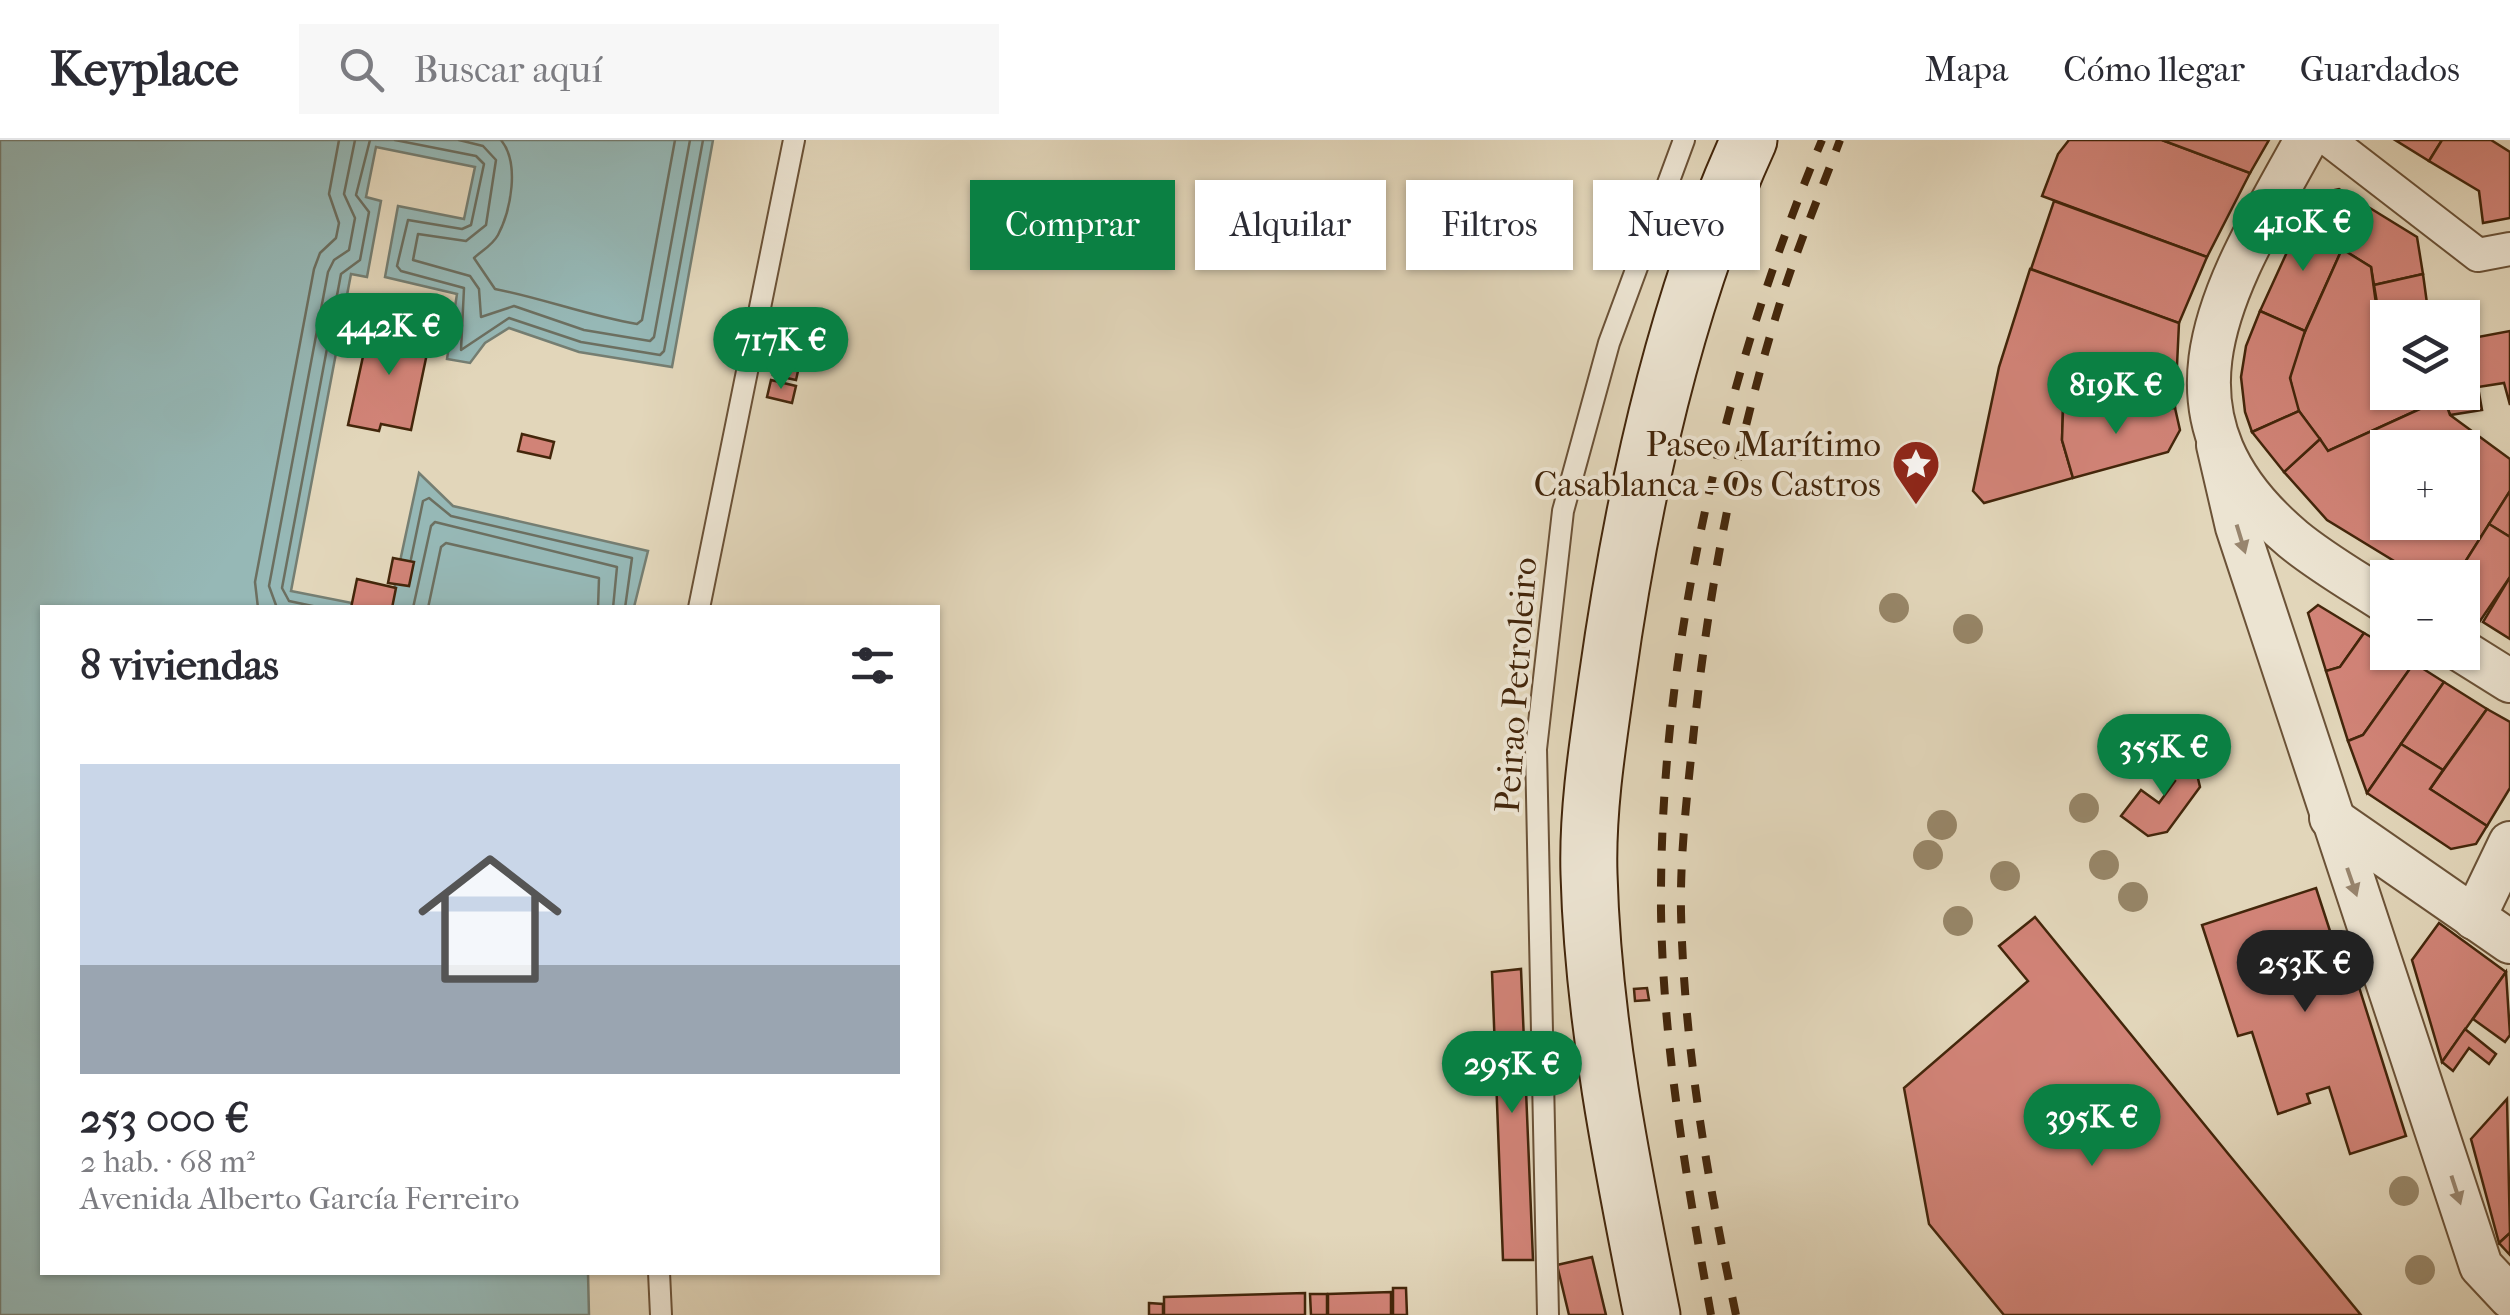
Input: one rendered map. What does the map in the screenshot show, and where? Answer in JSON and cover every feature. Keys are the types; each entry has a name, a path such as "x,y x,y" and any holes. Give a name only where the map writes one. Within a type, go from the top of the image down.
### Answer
{"main road":[{"path":"1652,1315 1601,1036 1588,872 1598,744 1631,522 1674,357 1731,180 1749,140"}],"street":[{"path":"2306,140 2236,271 2212,336 2209,412 2236,527 2480,1266 2510,1297"},
{"path":"2329,140 2478,255 2510,249"},
{"path":"2218,445 2242,483 2292,538 2370,590"},
{"path":"2480,662 2510,681"},
{"path":"2331,818 2510,942"},
{"path":"2474,918 2510,844"}],"lane":[{"path":"700,605 794,140"},
{"name":"Peirao Petroleiro","path":"1548,1315 1536,749 1563,511 1609,344 1684,140"},
{"path":"659,1275 661,1315"}],"water":[{"path":"0,140 713,140 672,367 579,352 509,328 485,343 470,363 447,359 457,294 385,277 398,206 464,219 475,167 376,147 366,197 381,201 367,277 351,274 291,591 352,605 40,605 40,1275 588,1275 589,1315 0,1315"},
{"path":"419,473 453,506 648,551 634,605 391,605"}],"building":[{"path":"2069,140 2162,140 2250,173 2207,257 2042,196 2058,154"},
{"path":"2162,140 2269,140 2250,173"},
{"path":"2395,140 2442,140 2429,161"},
{"path":"2442,140 2491,140 2510,152 2510,218 2483,223 2479,191 2429,161"},
{"path":"2339,189 2417,237 2423,274 2374,285 2371,267 2342,249 2333,230 2304,215 2316,194"},
{"path":"2054,201 2207,257 2179,323 2031,269"},
{"path":"2304,215 2333,230 2342,249 2305,331 2260,311"},
{"path":"2342,249 2371,267 2375,300 2370,300 2370,410 2418,410 2328,451 2296,407 2290,378 2292,361"},
{"path":"2030,269 2179,323 2175,408 2063,410 2062,440 2073,478 1984,503 1973,491 1999,367"},
{"path":"2423,274 2427,300 2376,300 2374,285"},
{"path":"2260,311 2305,331 2290,378 2299,411 2252,432 2241,377 2246,346"},
{"path":"371,320 402,326 400,333 430,339 411,430 381,424 379,431 348,425"},
{"path":"782,331 799,335 796,350 779,346"},
{"path":"2510,331 2510,405 2504,383 2480,387 2480,337"},
{"path":"777,356 800,362 796,380 773,375"},
{"path":"771,380 796,386 792,403 767,397"},
{"path":"2480,398 2482,410 2450,415 2448,410 2480,410"},
{"path":"2175,408 2180,430 2168,452 2073,478 2062,440 2063,410"},
{"path":"2418,410 2448,410 2470,430 2374,430"},
{"path":"2299,411 2320,439 2284,472 2252,432"},
{"path":"2370,432 2370,540 2479,540 2466,560 2393,560 2327,520 2284,472 2320,439 2328,451"},
{"path":"522,434 554,442 550,458 518,451"},
{"path":"2480,437 2510,459 2510,491 2480,538"},
{"path":"2510,491 2510,537 2489,524"},
{"path":"2489,524 2510,537 2510,577 2480,621 2480,560 2466,560"},
{"path":"393,558 414,562 409,586 388,583"},
{"path":"2510,577 2510,639 2483,622"},
{"path":"357,579 396,588 393,605 352,605"},
{"path":"2318,605 2364,633 2340,667 2326,671 2308,613"},
{"path":"2364,633 2370,636 2370,670 2409,670 2363,735 2348,741 2326,671 2340,667"},
{"path":"2409,670 2425,670 2444,682 2367,793 2348,741 2363,735"},
{"path":"2444,682 2487,709 2443,770 2401,744"},
{"path":"2487,709 2510,722 2510,788 2487,826 2430,789"},
{"path":"2401,744 2443,770 2430,789 2487,826 2476,844 2451,849 2367,793"},
{"path":"2170,751 2196,770 2200,787 2167,832 2148,836 2121,816 2141,790 2159,803 2175,781 2158,768"},
{"path":"2316,888 2343,971 2353,968 2406,1136 2350,1154 2329,1087 2307,1094 2310,1103 2278,1114 2252,1032 2238,1036 2202,925"},
{"path":"2035,917 2361,1315 2004,1315 1929,1224 1904,1088 2028,981 1999,946"},
{"path":"2439,923 2506,972 2442,1062 2412,960"},
{"path":"1521,969 1533,1260 1503,1260 1492,972"},
{"path":"2506,972 2510,1035 2505,1042 2473,1019"},
{"path":"1647,988 1649,1000 1635,1001 1634,989"},
{"path":"2465,1029 2496,1054 2489,1064 2469,1048 2453,1071 2442,1062"},
{"path":"2507,1099 2510,1233 2499,1243 2471,1139"},
{"path":"2510,1233 2510,1255 2499,1243"},
{"path":"1592,1257 1606,1315 1569,1315 1557,1265"},
{"path":"1393,1288 1406,1288 1407,1315 1393,1315"},
{"path":"1391,1292 1391,1315 1328,1315 1328,1294"},
{"path":"1305,1293 1305,1315 1164,1315 1164,1297"},
{"path":"1310,1294 1327,1294 1327,1315 1311,1315"},
{"path":"1149,1303 1163,1304 1163,1315 1149,1315"}],"railway":[{"path":"1711,1315 1678,1114 1666,1013 1661,911 1671,715 1685,616 1727,420 1755,324 1822,140"},
{"path":"1736,1315 1692,1064 1681,912 1684,825 1707,628 1737,464 1780,303 1840,140"}],"place":[{"name":"Paseo Marítimo Casablanca - Os Castros","path":"1916,506"}]}
